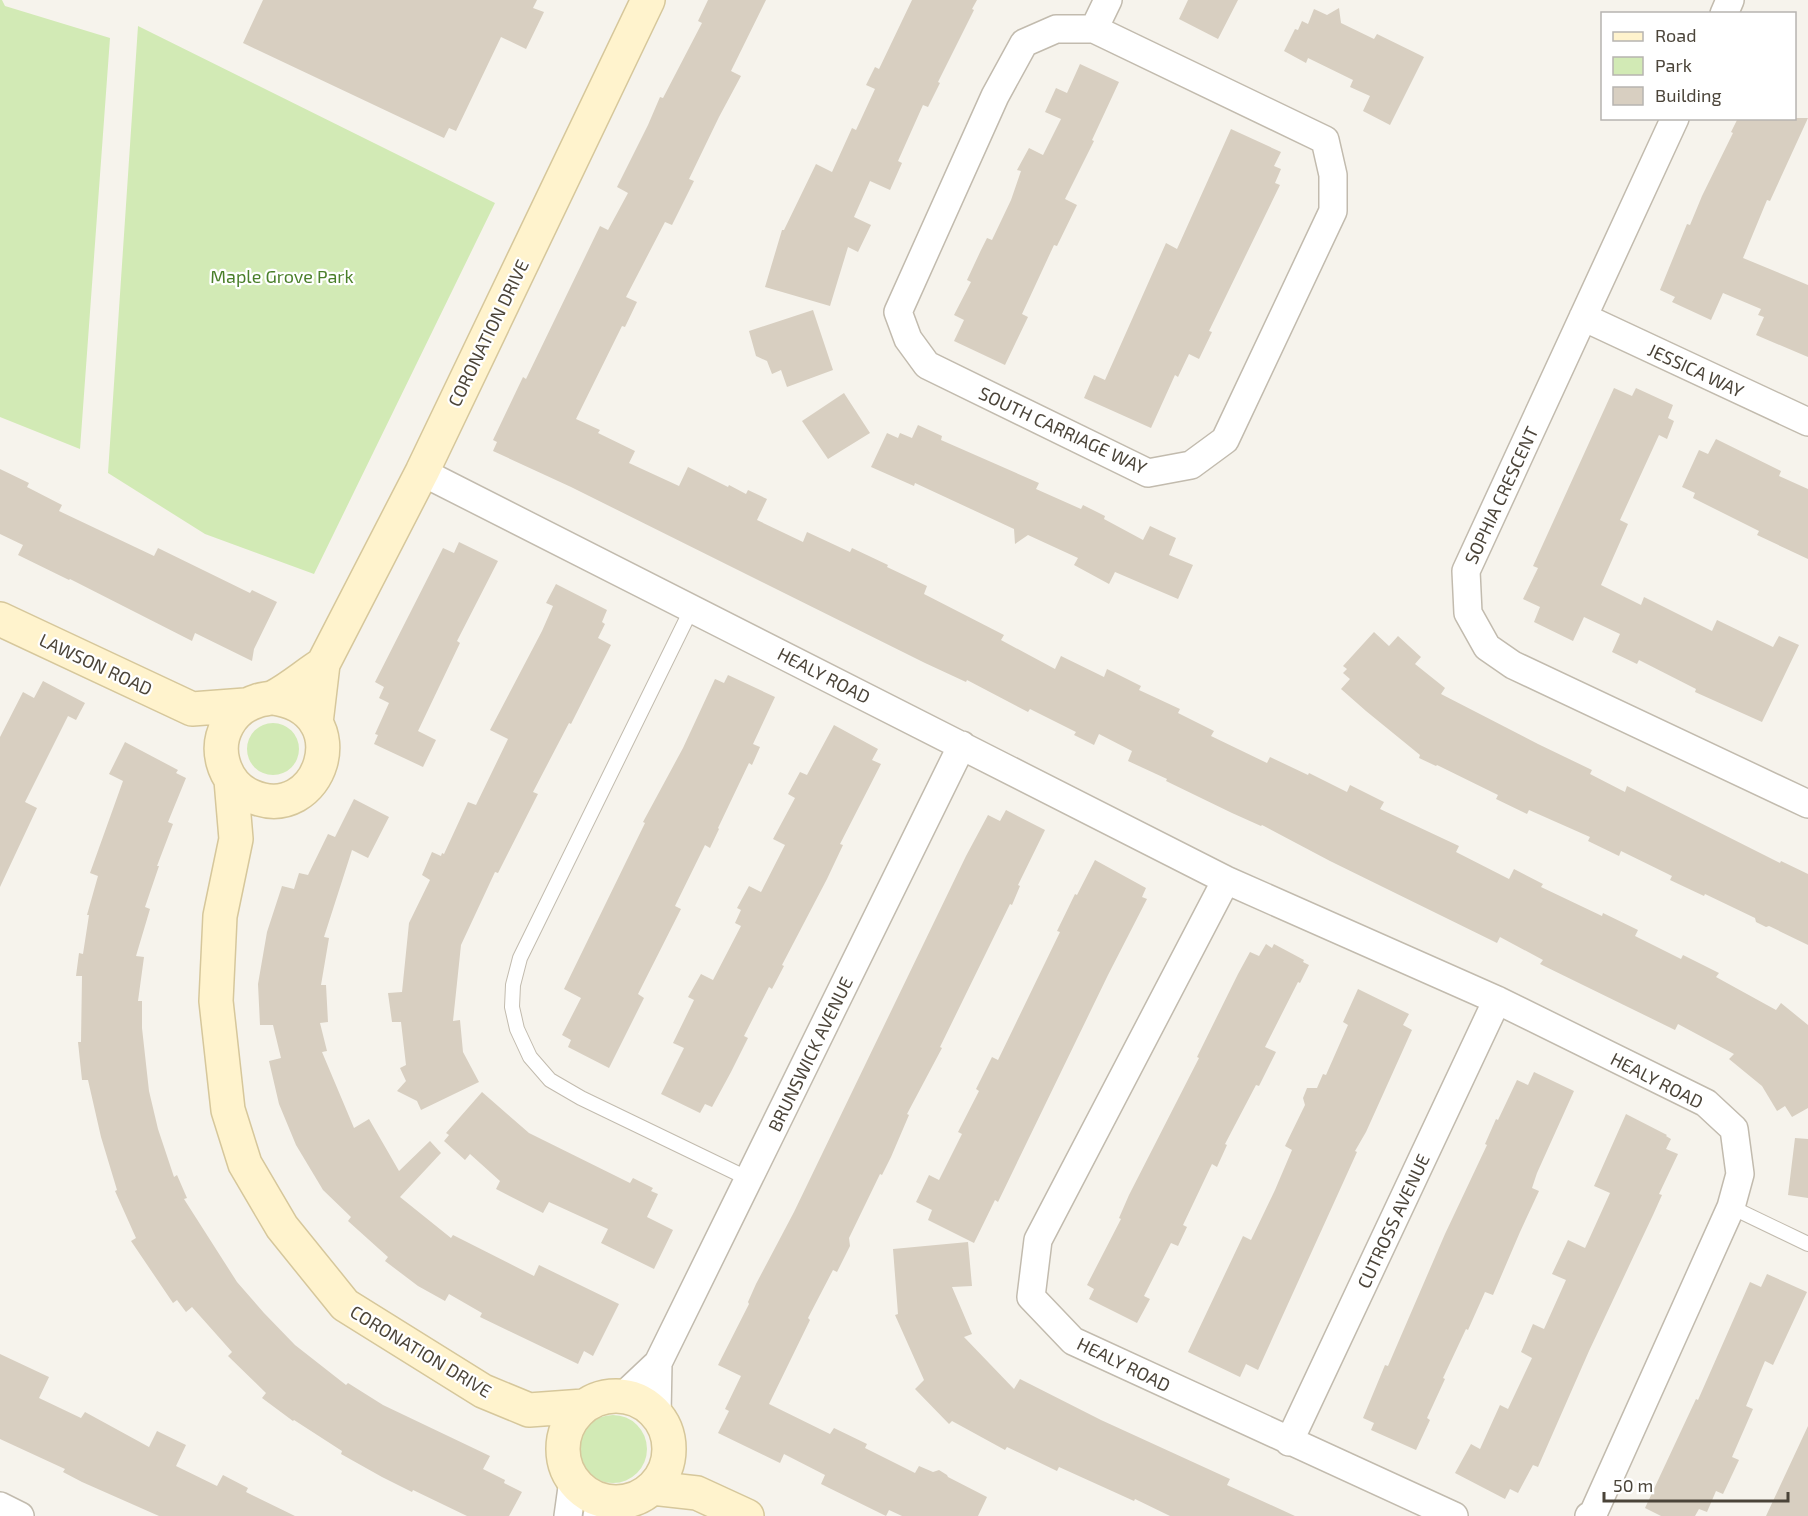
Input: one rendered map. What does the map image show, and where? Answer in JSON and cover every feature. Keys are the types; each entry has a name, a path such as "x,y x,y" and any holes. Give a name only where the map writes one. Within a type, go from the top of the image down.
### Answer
{"street":[{"name":"CORONATION DRIVE","path":"316,723 323,664 422,472 648,0"},
{"path":"1094,29 1108,0"},
{"name":"SOUTH CARRIAGE WAY","path":"1056,29 1094,29 1325,140 1334,175 1333,211 1225,440 1191,465 1148,473 927,365 908,339 898,312 995,96 1024,42 1056,29"},
{"name":"SOPHIA CRESCENT","path":"1674,120 1466,571 1468,613 1487,647 1513,665 1808,804"},
{"name":"JESSICA WAY","path":"1583,317 1808,422"},
{"name":"HEALY ROAD","path":"422,472 1226,880 1497,999 1706,1103 1734,1129 1740,1174 1731,1207 1593,1514 1589,1516"},
{"name":"LAWSON ROAD","path":"0,619 192,709 259,702"},
{"name":"CORONATION DRIVE","path":"259,702 323,664"},
{"path":"192,709 226,767 240,789 263,800 288,798 310,784 322,761 324,748 322,735 308,712 298,704 286,700 259,702 234,715 226,727 222,740 226,767"},
{"name":"BRUNSWICK AVENUE","path":"623,1396 658,1363 962,746"},
{"name":"CORONATION DRIVE","path":"226,767 236,839 219,916 216,1001 228,1110 245,1164 282,1227 345,1305 483,1391 530,1410 584,1406"},
{"path":"236,839 276,800"},
{"name":"HEALY ROAD","path":"1226,880 1038,1240 1031,1296 1073,1341 1454,1516"},
{"name":"CUTROSS AVENUE","path":"1289,1442 1497,999"},
{"name":"BRUNSWICK AVENUE","path":"657,1415 658,1363"},
{"path":"530,1410 568,1468 604,1509 639,1496 652,1488 664,1471 669,1452 664,1426 647,1406 623,1396 596,1399 584,1406 567,1427 564,1440 568,1468 568,1516"},
{"path":"669,1452 698,1493"},
{"path":"652,1488 698,1493 747,1516"},
{"path":"0,1506 20,1516"}],"lane":[{"path":"692,608 520,958 513,985 512,1006 517,1029 530,1058 550,1080 581,1098 749,1179"},
{"path":"1731,1207 1808,1244"}],"green space":[{"path":"0,0 5,6 110,38 80,449 0,417"},
{"name":"Maple Grove Park","path":"138,26 495,203 314,574 205,534 108,473"},
{"path":"273,723 283,725 291,731 297,739 299,749 297,759 291,767 283,773 273,775 263,773 255,767 249,759 247,749 249,739 255,731 263,725"},
{"path":"613,1415 626,1418 637,1425 644,1436 647,1449 644,1462 637,1473 626,1480 613,1483 600,1480 589,1473 582,1462 579,1449 582,1436 589,1425 600,1418"}],"building":[{"path":"263,0 537,0 533,8 544,12 526,49 501,37 456,131 449,128 444,138 243,43"},
{"path":"708,0 766,0 731,71 741,76 689,179 694,181 672,225 665,222 626,297 637,302 625,327 622,326 576,419 600,430 598,433 635,451 629,463 679,486 688,467 746,494 748,490 767,499 757,520 803,542 807,532 850,552 852,548 888,565 887,567 927,586 924,594 1004,635 1001,640 1055,669 1061,656 1104,677 1107,669 1141,686 1139,690 1180,709 1178,713 1214,731 1211,736 1267,763 1270,757 1347,792 1350,785 1384,802 1380,809 1459,846 1456,852 1509,879 1514,869 1543,884 1541,887 1638,930 1635,936 1681,959 1683,955 1719,973 1716,977 1776,1010 1781,1003 1808,1025 1808,1108 1792,1117 1785,1106 1777,1111 1762,1086 1729,1059 1734,1054 1678,1024 1675,1030 1540,964 1543,960 1500,937 1497,943 1262,825 1166,781 1167,779 1128,761 1132,751 1099,734 1094,745 1074,735 1076,732 1030,709 1028,712 967,680 966,682 925,663 571,487 493,451 497,442 493,440 523,377 526,379 600,226 608,230 628,193 617,187 660,97 663,98 702,23 698,21"},
{"path":"912,0 977,0 928,107 923,105 898,161 902,163 890,190 870,181 854,217 871,225 858,252 848,247 830,306 765,287 782,230 816,164 832,172 852,128 856,130 875,89 866,85 875,67 879,69"},
{"path":"1188,0 1238,0 1218,39 1179,19"},
{"path":"1339,8 1341,23 1374,39 1377,34 1424,57 1390,125 1363,111 1370,96 1350,87 1353,80 1308,58 1306,63 1284,51 1295,29 1298,30 1302,21 1308,24 1314,9 1327,15"},
{"path":"1080,64 1119,82 1092,140 1094,141 1065,199 1077,205 1057,246 1054,245 1022,314 1028,317 1005,365 954,341 964,320 954,315 971,282 967,280 981,250 987,238 992,240 1011,200 1021,171 1017,170 1029,148 1043,155 1061,119 1045,112 1056,88 1067,93"},
{"path":"1808,118 1770,201 1767,200 1743,258 1808,285 1808,357 1756,335 1764,317 1758,315 1761,309 1723,293 1711,320 1672,302 1675,297 1660,290 1687,224 1690,225 1733,133 1731,132 1737,120"},
{"path":"1231,129 1281,152 1274,166 1281,169 1275,183 1280,185 1209,331 1212,332 1199,359 1189,354 1178,377 1175,375 1151,428 1084,398 1094,375 1105,380 1166,243 1177,249"},
{"path":"813,310 833,370 787,387 781,370 772,374 767,361 756,356 749,331"},
{"path":"1614,388 1632,396 1636,388 1673,405 1668,418 1674,421 1667,439 1659,435 1620,520 1628,524 1601,585 1641,605 1644,597 1712,631 1717,620 1773,647 1779,636 1799,645 1762,722 1695,692 1696,689 1639,660 1637,664 1612,652 1620,634 1584,617 1573,641 1534,622 1540,607 1523,599 1538,568 1533,566"},
{"path":"844,393 870,433 828,459 802,421"},
{"path":"918,425 942,436 941,440 1039,483 1036,489 1081,509 1083,505 1105,516 1104,519 1143,540 1150,526 1176,538 1169,555 1193,565 1178,599 1115,572 1109,584 1074,565 1078,558 1028,535 1015,544 1014,529 915,483 914,486 871,467 887,433 898,438 900,433 912,438"},
{"path":"1716,439 1781,471 1779,476 1808,489 1808,559 1757,535 1759,531 1693,498 1695,493 1682,487 1699,450 1708,454"},
{"path":"0,469 29,483 27,487 62,505 59,511 154,556 158,548 250,593 252,590 277,602 254,649 252,661 195,633 192,641 18,555 23,545 0,534"},
{"path":"459,542 498,561 457,641 460,643 418,731 436,740 423,767 374,744 378,735 375,734 389,703 379,698 384,687 375,682 443,548 454,553"},
{"path":"556,584 607,610 602,622 605,624 598,638 611,645 533,792 538,794 498,873 495,872 461,945 453,1021 460,1020 463,1052 479,1082 421,1110 417,1101 397,1091 406,1081 400,1068 406,1065 401,1022 392,1022 388,993 402,992 409,923 430,880 422,875 432,852 441,856 442,853 444,854 468,802 476,805 508,739 490,730 542,631 553,606 546,603"},
{"path":"1374,632 1389,646 1398,636 1421,657 1415,664 1445,688 1441,694 1592,770 1590,774 1625,792 1627,786 1780,863 1781,861 1808,874 1808,945 1769,926 1766,927 1756,922 1755,918 1705,894 1704,896 1670,880 1672,876 1621,851 1619,856 1588,841 1590,837 1529,810 1527,814 1496,799 1498,795 1419,758 1420,755 1341,689 1350,679 1343,673 1347,669 1343,666"},
{"path":"728,675 775,697 753,744 760,747 752,765 749,763 710,848 705,845 675,906 681,909 638,994 644,998 609,1068 568,1047 571,1040 562,1035 581,998 564,989 645,823 643,822 683,748 715,679 724,683"},
{"path":"43,681 85,703 76,720 68,716 25,802 37,808 0,887 0,737 23,692 34,698"},
{"path":"834,725 878,749 872,760 881,764 840,844 843,845 782,965 784,966 772,989 769,987 744,1036 748,1038 731,1072 712,1107 705,1104 700,1113 661,1094 684,1048 673,1043 694,1000 688,997 701,974 713,980 741,926 735,923 741,910 737,908 749,886 761,892 785,845 773,839 795,798 788,794 800,772 807,775"},
{"path":"125,742 178,770 176,773 186,778 168,822 173,824 145,907 150,909 136,956 144,957 138,1001 142,1001 142,1028 149,1091 158,1129 174,1177 177,1175 187,1198 184,1199 237,1282 295,1345 346,1385 348,1383 383,1405 490,1456 483,1469 522,1492 509,1516 467,1516 413,1490 412,1492 341,1454 342,1451 293,1421 262,1398 266,1393 228,1356 232,1352 192,1307 186,1312 177,1300 173,1303 131,1241 136,1238 115,1191 117,1190 101,1137 88,1080 82,1080 78,1042 81,1042 82,976 76,976 79,953 83,954 89,915 87,915 98,876 90,873 123,781 109,774"},
{"path":"354,799 389,817 368,858 352,850 324,937 329,938 321,985 326,985 328,1022 320,1023 327,1051 322,1052 354,1128 369,1119 399,1171 430,1141 441,1153 400,1197 451,1238 453,1235 534,1276 539,1265 619,1304 593,1356 584,1351 578,1364 480,1317 482,1313 449,1294 445,1301 418,1286 385,1261 388,1257 348,1221 351,1217 323,1190 296,1145 279,1104 269,1061 281,1058 273,1025 260,1025 258,984 267,932 282,886 294,889 299,873 308,875 328,834 335,837"},
{"path":"1006,810 1045,830 1018,885 1020,886 1012,905 1010,904 940,1047 942,1048 907,1114 909,1115 891,1157 882,1175 880,1174 849,1238 850,1246 837,1272 833,1270 808,1318 810,1320 769,1404 830,1434 834,1428 867,1444 865,1448 915,1473 919,1466 933,1472 939,1470 987,1497 978,1516 902,1516 889,1510 886,1516 821,1484 825,1475 784,1454 780,1463 718,1433 729,1411 725,1409 741,1376 718,1365 966,856 988,815 1000,821"},
{"path":"1095,860 1146,888 1142,897 1147,899 998,1202 995,1200 974,1243 928,1220 932,1210 916,1202 929,1175 939,1180 962,1134 958,1132 979,1091 976,1089 992,1057 998,1060 1060,932 1057,931"},
{"path":"1266,944 1272,948 1274,944 1309,965 1265,1047 1276,1052 1225,1144 1227,1145 1217,1167 1212,1164 1183,1225 1187,1227 1178,1246 1171,1243 1144,1296 1150,1299 1137,1323 1089,1299 1094,1289 1087,1285 1238,974 1250,952 1259,956"},
{"path":"1358,989 1409,1014 1403,1025 1412,1030 1366,1132 1355,1151 1357,1152 1258,1370 1246,1364 1240,1377 1188,1352 1243,1236 1251,1240 1275,1190 1292,1150 1285,1146 1305,1105 1303,1098 1307,1088 1317,1088 1323,1074 1326,1075 1348,1025 1343,1022"},
{"path":"1534,1072 1574,1091 1537,1173 1532,1188 1539,1191 1493,1295 1485,1292 1468,1330 1466,1329 1443,1378 1445,1379 1427,1418 1430,1420 1416,1450 1371,1430 1374,1423 1363,1418 1385,1365 1388,1366 1445,1234 1487,1145 1485,1144 1496,1119 1498,1120 1517,1080 1528,1085"},
{"path":"482,1092 529,1133 630,1183 633,1178 653,1188 651,1191 658,1194 647,1217 673,1230 654,1269 601,1243 608,1229 549,1202 543,1213 496,1189 500,1181 470,1154 465,1160 444,1141 449,1135 446,1133"},
{"path":"1626,1114 1667,1135 1671,1139 1666,1149 1678,1154 1659,1194 1662,1195 1538,1467 1533,1465 1518,1493 1510,1489 1505,1499 1455,1473 1471,1444 1480,1449 1500,1405 1508,1409 1532,1358 1521,1352 1533,1324 1544,1329 1566,1280 1552,1274 1568,1240 1585,1248 1610,1193 1594,1186"},
{"path":"1795,1138 1808,1139 1808,1198 1788,1195"},
{"path":"968,1242 972,1286 952,1287 972,1334 964,1337 1014,1389 1020,1379 1101,1420 1230,1479 1227,1485 1295,1516 1170,1516 1059,1467 1057,1471 1007,1447 1005,1450 952,1421 949,1424 915,1389 924,1380 895,1315 898,1314 893,1249"},
{"path":"1767,1274 1807,1292 1773,1365 1765,1361 1746,1406 1753,1409 1732,1457 1739,1460 1723,1494 1716,1491 1707,1512 1699,1509 1695,1516 1661,1516 1645,1508 1696,1399 1698,1400 1750,1282 1761,1287"},
{"path":"0,1354 49,1377 39,1398 81,1418 85,1412 149,1447 157,1431 186,1445 176,1466 217,1486 223,1475 248,1488 246,1492 295,1516 159,1516 82,1482 63,1472 65,1469 0,1439"},
{"path":"1808,1426 1808,1516 1766,1516"}]}
